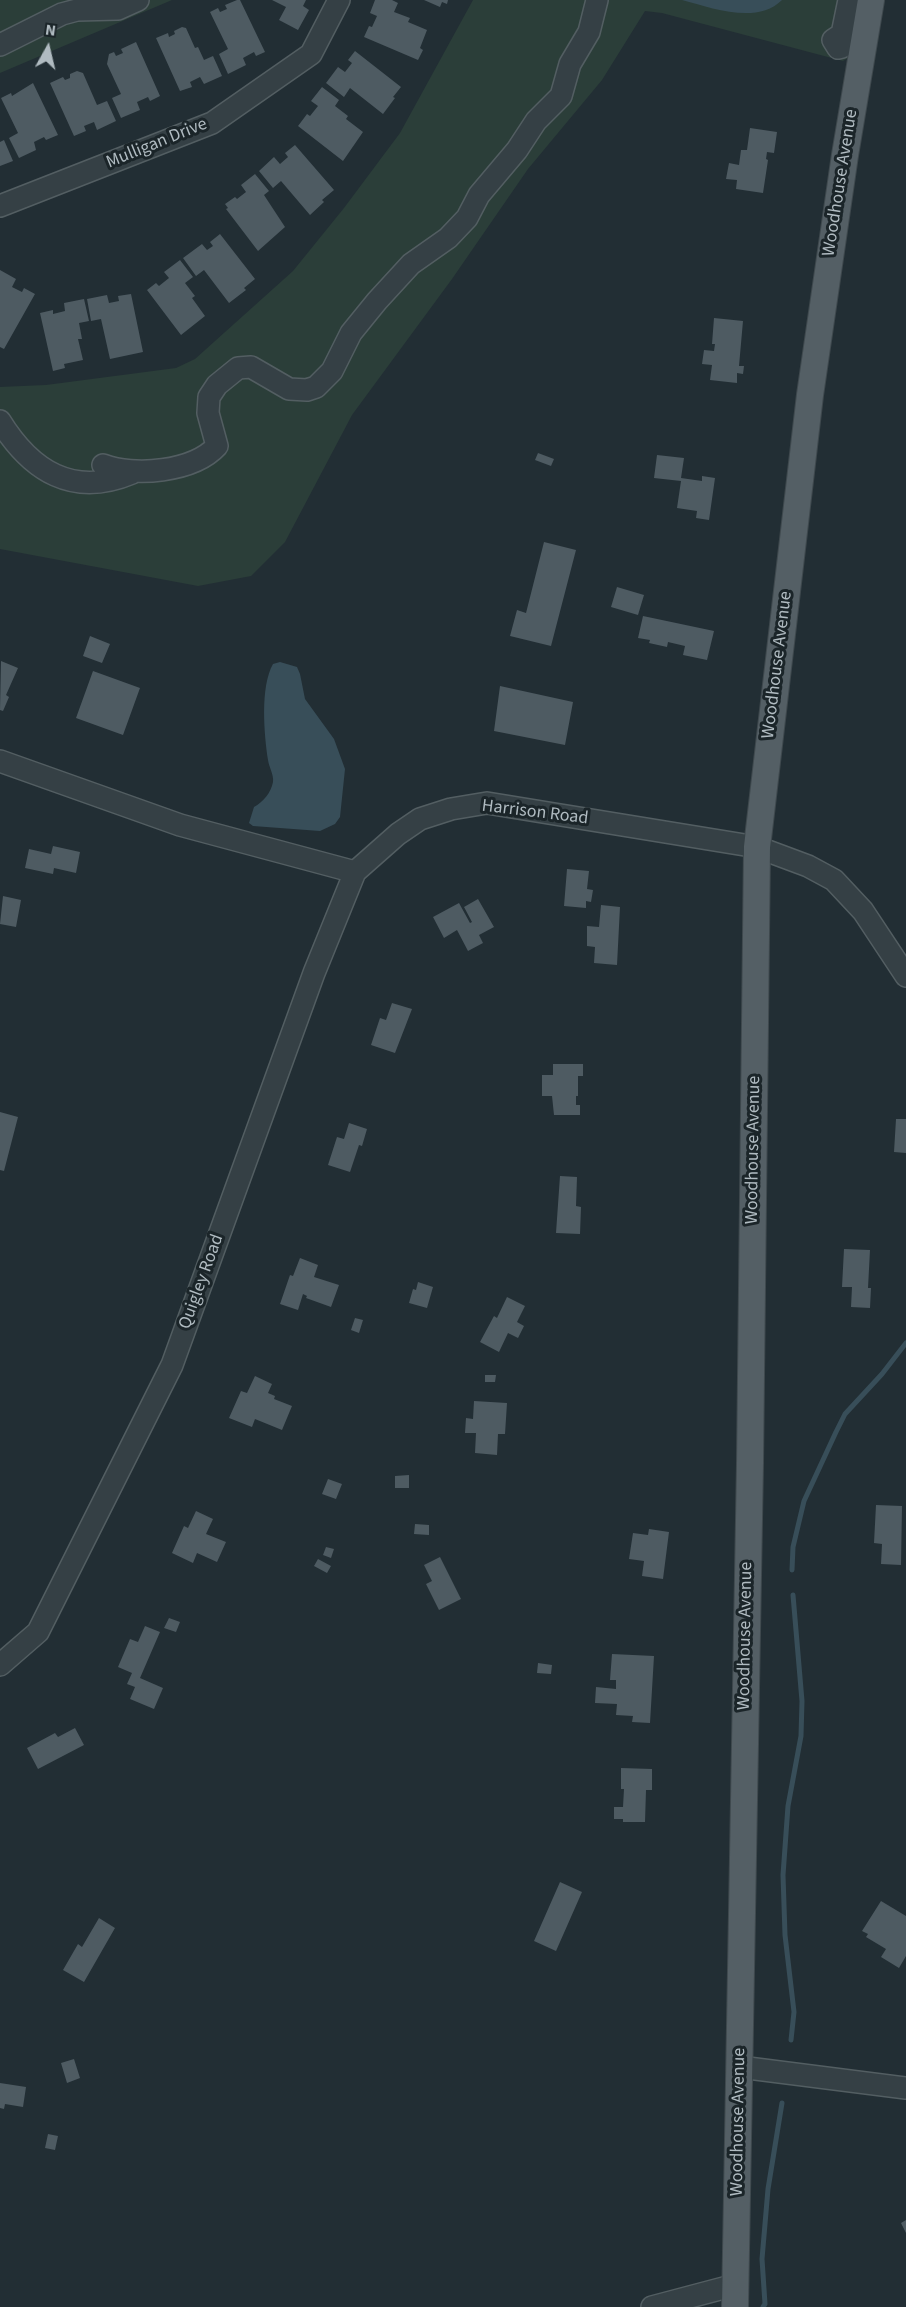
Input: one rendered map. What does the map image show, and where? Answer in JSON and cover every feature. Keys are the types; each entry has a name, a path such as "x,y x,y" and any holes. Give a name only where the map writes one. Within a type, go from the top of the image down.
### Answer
{"main road":[{"name":"Woodhouse Avenue","path":"735,2296 757,847 810,395 844,155 871,0"}],"street":[{"path":"0,45 62,14 77,10 118,9 138,0"},
{"name":"Mulligan Drive","path":"0,206 212,123 310,54 339,0"},
{"path":"0,421 12,441 40,468 55,475 96,482 135,471 195,463 211,454 217,446 208,413 209,397 217,385 238,368 251,367 289,389 299,391 316,387 332,371 359,321 411,264 457,230 474,207 479,195 517,150 536,121 556,103 561,96 577,50 585,42 589,32 597,0"},
{"path":"842,34 849,0"},
{"path":"103,465 117,470 135,471"},
{"path":"0,761 180,825 355,872"},
{"name":"Harrison Road","path":"355,872 398,834 420,819 451,809 487,803 757,847 808,866 834,880 864,911 906,976"},
{"name":"Quigley Road","path":"0,1665 38,1632 172,1365 314,973 355,872"},
{"path":"740,2067 906,2088"},
{"path":"652,2307 735,2296"}],"green space":[{"path":"0,0 172,0 0,73"},
{"path":"473,0 857,0 848,58 843,61 662,13 645,11 602,80 528,169 452,279 352,415 285,542 251,576 198,586 0,549 0,387 46,385 176,368 195,359 293,271 344,208 400,133"}],"water":[{"path":"682,0 782,0 772,8 747,13 720,10"},
{"path":"280,662 297,667 305,699 334,739 345,769 340,817 335,824 320,831 253,826 249,823 254,807 266,797 273,782 265,737 264,711 269,674 273,664"}],"building":[{"path":"240,0 265,52 256,56 254,52 243,58 246,65 228,74 219,54 228,49 210,12 218,8 220,12 227,9 225,5"},
{"path":"272,0 306,0 303,6 309,10 298,30 279,20 286,7"},
{"path":"375,0 392,0 398,3 394,12 410,18 408,22 427,30 420,48 423,50 418,60 364,37 377,16 370,13"},
{"path":"424,0 448,0 447,4 442,2 440,7"},
{"path":"182,27 186,28 195,48 198,47 204,60 213,56 222,76 204,84 200,77 190,82 192,87 180,91 156,38 168,33 169,37"},
{"path":"136,42 160,96 150,101 148,97 137,102 140,110 121,118 112,98 121,94 107,64 109,54 114,52 116,56 123,53 121,49"},
{"path":"355,51 401,87 383,114 350,88 344,97 326,83 338,67 345,72 352,63 348,60"},
{"path":"77,71 83,73 97,105 107,101 116,121 97,130 94,122 84,126 86,131 74,136 50,83 63,77 65,80 70,78 70,74"},
{"path":"33,83 58,135 46,140 44,137 34,142 36,150 19,158 9,138 18,133 1,98 11,93 12,96"},
{"path":"322,87 339,100 335,106 348,116 346,119 363,132 343,161 298,126 307,114 310,116 318,106 311,101"},
{"path":"750,128 777,132 774,153 767,152 763,193 736,189 737,180 726,179 729,163 739,165 741,150 747,150"},
{"path":"4,140 13,161 0,166 0,142"},
{"path":"295,145 334,190 310,215 281,181 273,188 259,171 274,157 280,164 288,157 285,153"},
{"path":"255,174 269,191 264,195 285,227 258,251 226,209 228,208 225,204 246,192 241,185"},
{"path":"220,234 255,279 244,288 246,290 229,303 204,270 196,276 183,258 202,244 207,250 213,246 210,242"},
{"path":"180,260 193,277 185,283 195,296 192,298 205,316 181,335 147,290 156,283 159,286 169,278 164,272"},
{"path":"0,270 16,279 12,287 22,292 24,288 35,294 4,349 0,347"},
{"path":"131,294 143,352 110,359 101,319 91,321 87,299 107,295 109,303 119,301 118,296"},
{"path":"84,299 89,321 79,323 82,339 78,339 83,360 64,364 65,368 53,371 40,313 53,310 53,314 65,311 64,303"},
{"path":"714,318 743,321 739,366 744,366 743,374 737,373 737,383 710,380 712,365 702,364 704,350 714,351 715,344 712,344"},
{"path":"538,453 554,459 551,466 535,460"},
{"path":"657,455 684,458 681,478 702,481 702,476 715,478 709,520 696,518 697,511 677,508 681,481 654,478"},
{"path":"544,542 576,550 551,646 510,636 517,610 526,613"},
{"path":"617,587 644,595 638,615 611,607"},
{"path":"643,616 714,631 707,660 683,655 685,646 668,642 667,647 638,638"},
{"path":"90,636 110,644 102,663 83,656"},
{"path":"1,661 18,668 6,695 9,697 3,711 0,710"},
{"path":"93,671 140,688 123,735 76,718"},
{"path":"500,686 573,702 565,745 494,731"},
{"path":"53,846 80,852 76,873 54,868 53,874 25,868 29,849 51,854"},
{"path":"567,869 589,871 587,889 593,890 591,902 586,901 586,908 564,906"},
{"path":"3,896 21,900 16,927 0,924"},
{"path":"478,899 494,927 479,935 483,943 468,951 457,930 444,938 433,917 459,903 470,923 472,922 464,907"},
{"path":"601,905 620,907 617,965 594,963 595,947 587,946 587,926 599,927"},
{"path":"392,1003 412,1009 395,1053 371,1045 380,1018 386,1020"},
{"path":"553,1064 583,1064 583,1076 578,1076 578,1096 576,1096 576,1105 580,1105 580,1115 554,1115 552,1096 542,1096 542,1075 553,1075"},
{"path":"0,1112 18,1117 4,1171 0,1170"},
{"path":"896,1119 906,1119 906,1153 894,1152"},
{"path":"349,1123 367,1129 350,1172 328,1165 337,1137 344,1139"},
{"path":"560,1176 577,1177 576,1206 581,1207 580,1234 556,1233"},
{"path":"844,1249 870,1250 868,1288 871,1288 870,1308 851,1307 852,1287 842,1287"},
{"path":"300,1258 318,1265 314,1277 339,1285 331,1307 306,1298 307,1296 303,1294 298,1310 280,1304 290,1275 293,1276"},
{"path":"418,1282 433,1287 427,1308 409,1303 413,1289 416,1290"},
{"path":"507,1297 525,1306 517,1322 524,1326 518,1338 508,1333 499,1352 480,1342 494,1316 497,1318"},
{"path":"355,1318 363,1320 359,1333 351,1330"},
{"path":"485,1375 496,1375 495,1382 485,1382"},
{"path":"255,1376 272,1384 268,1393 275,1396 274,1399 292,1406 282,1430 255,1419 252,1427 229,1418 241,1391 247,1393"},
{"path":"474,1401 507,1403 505,1434 498,1434 497,1455 475,1453 476,1433 465,1433 466,1418 473,1419"},
{"path":"409,1475 409,1488 395,1488 395,1476"},
{"path":"328,1479 342,1484 336,1499 322,1494"},
{"path":"876,1505 902,1506 901,1565 881,1564 882,1544 874,1543"},
{"path":"196,1511 213,1519 206,1534 226,1542 217,1562 197,1553 193,1563 172,1553 184,1526 188,1528"},
{"path":"415,1524 429,1525 429,1535 414,1534"},
{"path":"649,1529 669,1532 663,1579 642,1576 644,1561 629,1559 633,1533 648,1535"},
{"path":"326,1547 334,1549 331,1558 323,1555"},
{"path":"440,1557 461,1599 439,1610 426,1584 432,1581 424,1565"},
{"path":"318,1559 331,1566 327,1573 314,1566"},
{"path":"169,1618 180,1622 176,1632 164,1628"},
{"path":"145,1626 160,1632 140,1678 163,1688 154,1709 130,1699 135,1687 127,1684 132,1673 118,1667 130,1639 138,1642"},
{"path":"612,1654 654,1656 650,1723 632,1722 633,1716 616,1715 617,1704 595,1703 596,1687 616,1689 616,1680 610,1680"},
{"path":"538,1663 552,1665 551,1674 537,1673"},
{"path":"75,1728 84,1745 38,1769 27,1748 55,1733 58,1737"},
{"path":"621,1768 652,1769 652,1790 646,1790 645,1822 623,1822 623,1819 614,1819 614,1807 623,1807 624,1789 621,1789"},
{"path":"560,1882 582,1892 556,1951 534,1941"},
{"path":"881,1901 906,1916 906,1956 899,1968 881,1957 886,1949 866,1937 868,1934 862,1931"},
{"path":"99,1918 115,1928 84,1982 63,1970 78,1944 82,1947"},
{"path":"74,2059 80,2078 67,2083 61,2063"},
{"path":"0,2083 26,2087 23,2107 5,2104 4,2109 0,2108"},
{"path":"48,2134 58,2136 55,2150 45,2148"},
{"path":"906,2220 906,2233 901,2223"}],"waterway":[{"path":"792,1570 793,1547 804,1501 845,1414 882,1374 906,1343"},
{"path":"791,2040 794,2012 785,1935 783,1875 788,1806 801,1736 802,1701 793,1595"},
{"path":"763,2307 765,2304 762,2259 768,2189 782,2103"}]}
